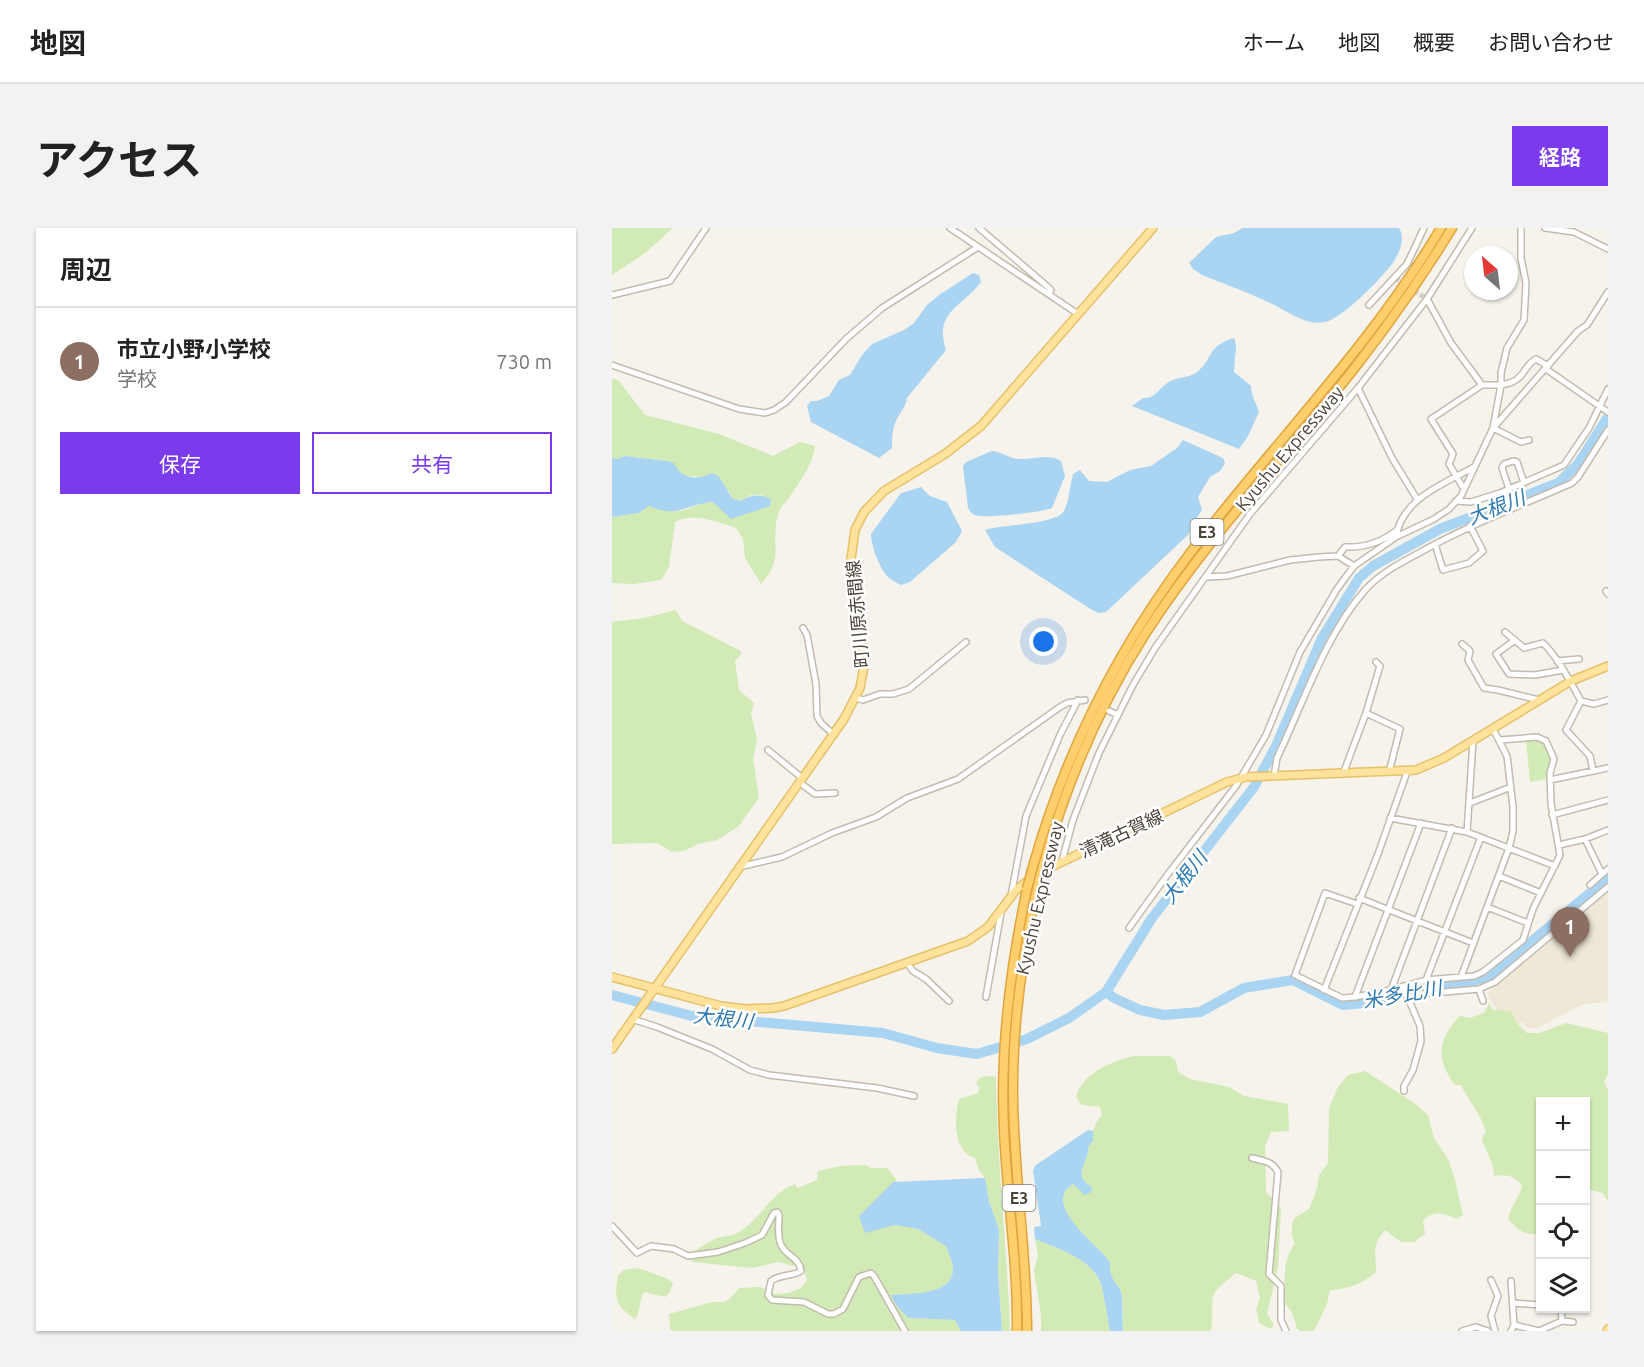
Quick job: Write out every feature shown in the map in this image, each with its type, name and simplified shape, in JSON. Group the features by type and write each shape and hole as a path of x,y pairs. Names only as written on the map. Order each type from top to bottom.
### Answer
{"highway":[{"path":"1395,299 1434,228"},
{"name":"Kyushu Expressway","path":"1017,1331 1016,1286 1006,1170 1003,1070 1005,1030 1016,940 1027,889 1053,801 1072,751 1109,676 1135,632 1191,552 1337,374 1395,299 1441,228"},
{"name":"Kyushu Expressway","path":"1027,1331 1026,1283 1014,1139 1015,1026 1025,942 1038,884 1061,807 1085,747 1119,678 1145,634 1225,525 1364,356 1426,271 1452,228"}],"main road":[{"name":"町川原赤間線","path":"613,1043 801,780 856,698 863,676 864,656 851,571 851,550 855,530 864,512 884,491 945,454 981,426 1153,228"},
{"name":"清滝古賀線","path":"612,977 652,990 733,1008 784,1006 968,941 988,927 1021,884 1035,874 1227,782 1243,777 1416,770 1444,758 1571,681 1608,666"}],"street":[{"path":"612,295 670,281 706,228"},
{"path":"950,228 1078,314"},
{"path":"979,228 1048,287 1051,290 1049,294"},
{"path":"1370,305 1407,264 1424,228"},
{"path":"1062,861 1073,820 1099,753 1155,648 1172,621 1207,577 1250,514 1358,388 1427,299 1472,228"},
{"path":"1129,928 1243,777 1266,735 1300,652 1337,588 1354,566 1396,537 1434,519 1456,501 1464,489 1493,428 1501,373 1508,348 1524,321 1527,283 1521,258 1521,228"},
{"path":"1545,228 1574,232 1608,249"},
{"path":"612,365 739,409 765,413 786,402 846,339 882,308 978,247"},
{"path":"1493,428 1578,331 1587,325 1608,292"},
{"path":"1427,299 1451,343 1482,385"},
{"path":"1464,489 1449,464 1453,454 1431,418 1482,385 1501,385 1513,382 1518,379 1531,361 1536,359 1608,412"},
{"path":"1358,388 1392,458 1417,499"},
{"path":"1456,501 1471,502 1509,489 1564,465 1589,428 1608,389"},
{"path":"1493,428 1521,442 1529,440"},
{"path":"1274,776 1277,758 1326,651 1345,616 1367,588 1387,571 1470,526 1572,483 1608,430"},
{"path":"1509,489 1502,468 1504,464 1517,462 1524,483"},
{"path":"1396,537 1397,530 1417,499 1475,467"},
{"path":"1435,544 1443,570 1469,562 1483,551 1470,526"},
{"path":"1338,556 1346,547 1374,543 1397,530"},
{"path":"1207,577 1227,576 1290,560 1338,556 1354,566"},
{"path":"803,628 807,635 816,684 818,716 821,723 833,734"},
{"path":"1505,632 1524,648 1543,643 1571,681 1581,701"},
{"path":"1515,640 1496,654 1509,674 1535,675 1563,670"},
{"path":"856,698 863,700 880,694 894,694 909,689 966,642"},
{"path":"1462,645 1470,651 1468,660 1484,688 1539,700"},
{"path":"1557,661 1579,658"},
{"path":"1343,774 1366,713 1380,666 1376,662"},
{"path":"739,867 782,857 832,833 876,817 913,796 958,779 1045,717 1067,703 1081,700 1056,745 1026,816 1011,897"},
{"path":"1581,701 1594,704 1608,700"},
{"path":"1581,701 1566,730 1590,756 1593,771"},
{"path":"1109,711 1118,715"},
{"path":"1366,713 1400,729 1389,772"},
{"path":"1461,978 1509,848 1513,831 1507,756 1493,729"},
{"path":"1473,943 1388,909 1325,893 1295,975 1342,998 1354,997 1426,980 1474,976 1483,972 1523,940 1541,893 1560,855 1552,815 1550,780 1554,759 1546,741 1537,737 1500,740"},
{"path":"1467,832 1473,741"},
{"path":"768,750 815,794 835,793"},
{"path":"1550,780 1608,768"},
{"path":"1324,990 1378,854 1407,772"},
{"path":"1470,803 1511,787"},
{"path":"1552,815 1608,800"},
{"path":"1390,818 1467,832 1555,866"},
{"path":"1354,997 1421,823"},
{"path":"1391,990 1452,828"},
{"path":"1558,844 1585,839 1608,830"},
{"path":"1426,980 1481,837"},
{"path":"1585,839 1602,874"},
{"path":"1590,885 1608,869"},
{"path":"1499,876 1541,893"},
{"path":"1407,999 1420,994 1479,989 1495,982 1608,887"},
{"path":"1487,907 1528,923"},
{"path":"986,998 1001,912"},
{"path":"907,963 913,971 926,979 949,1001"},
{"path":"1402,986 1420,1026 1421,1041 1404,1091"},
{"path":"1479,989 1483,1001"},
{"path":"632,1018 712,1049 750,1070 769,1075 877,1088 914,1096"},
{"path":"1252,1158 1269,1162 1278,1172 1269,1274 1281,1286 1281,1320 1286,1331"},
{"path":"612,1226 637,1253 654,1246 674,1249 688,1256 718,1252 746,1243 762,1235 774,1213 777,1212 779,1242 785,1252 796,1260 801,1271 792,1276 777,1276 771,1281 768,1295 772,1300 804,1302 828,1314 834,1314 843,1309 859,1277 871,1273 905,1331"},
{"path":"1491,1280 1498,1296 1491,1316 1495,1331"},
{"path":"1511,1281 1514,1325 1511,1331"},
{"path":"1513,1303 1536,1305"},
{"path":"1561,1313 1562,1321"},
{"path":"1514,1325 1539,1331 1562,1321 1574,1322"},
{"path":"1462,1331 1476,1327 1488,1331"}],"shaded area":[{"path":"1608,891 1608,1002 1583,1004 1536,1029 1526,1027 1523,1022 1509,1029 1487,995 1490,990"}],"green space":[{"path":"612,228 673,228 644,254 612,275"},
{"path":"612,378 619,381 645,415 719,434 773,456 800,442 815,446 806,472 779,511 776,525 775,558 773,566 761,584 745,558 743,539 736,528 697,518 675,522 669,567 661,580 634,584 612,583 612,517 639,513 649,506 682,511 713,502 729,512 741,514 770,506 762,495 751,495 741,501 733,499 729,491 704,477 684,476 667,461 624,456 618,459 612,458"},
{"path":"676,610 682,621 741,651 735,661 739,690 754,703 751,714 757,740 753,759 759,798 738,827 717,840 698,844 684,851 672,852 657,843 612,844 612,622 644,618"},
{"path":"1526,740 1542,742 1547,746 1551,756 1548,779 1530,782"},
{"path":"1489,1003 1493,1010 1511,1011 1516,1022 1527,1033 1540,1033 1566,1023 1608,1033 1608,1074 1604,1082 1608,1090 1608,1202 1603,1193 1590,1190 1590,1097 1536,1097 1536,1233 1522,1232 1508,1219 1522,1186 1510,1176 1494,1176 1482,1139 1486,1131 1483,1124 1461,1085 1455,1085 1449,1076 1442,1058 1443,1041 1460,1016 1470,1018 1485,1012"},
{"path":"1134,1056 1170,1056 1176,1061 1178,1072 1190,1079 1229,1087 1244,1096 1288,1104 1289,1131 1271,1132 1265,1146 1266,1192 1281,1208 1278,1267 1267,1314 1274,1325 1271,1329 1259,1323 1256,1309 1260,1298 1256,1281 1236,1273 1214,1293 1211,1331 1123,1331 1121,1292 1111,1274 1110,1262 1075,1224 1063,1203 1065,1193 1073,1184 1092,1187 1082,1178 1082,1168 1088,1147 1093,1141 1096,1123 1102,1115 1100,1107 1082,1105 1076,1097 1079,1089 1084,1081 1099,1069"},
{"path":"1365,1071 1417,1105 1428,1115 1434,1138 1448,1159 1454,1176 1463,1215 1457,1219 1443,1214 1427,1217 1423,1221 1425,1234 1414,1242 1401,1242 1385,1230 1376,1245 1376,1272 1354,1285 1330,1290 1327,1304 1314,1331 1301,1331 1297,1329 1292,1312 1284,1302 1286,1264 1295,1243 1292,1237 1292,1223 1295,1218 1309,1209 1317,1189 1319,1175 1328,1163 1329,1108 1338,1087 1348,1075"},
{"path":"981,1077 996,1077 1010,1331 1002,1331 998,1273 999,1230 989,1201 985,1178 975,1158 968,1155 962,1148 956,1127 959,1099 978,1093 979,1088 976,1082"},
{"path":"866,1165 871,1168 887,1168 897,1180 859,1216 918,1229 946,1245 952,1263 951,1278 946,1284 929,1291 892,1295 896,1305 908,1318 955,1320 961,1331 673,1331 670,1329 669,1314 712,1302 724,1302 730,1299 739,1288 760,1287 775,1294 789,1293 801,1288 807,1280 805,1273 794,1266 778,1262 752,1268 692,1262 690,1254 715,1239 735,1234 745,1228 786,1188 795,1184 798,1188 817,1180 818,1171 840,1166"},
{"path":"1035,1239 1082,1261 1097,1275 1101,1284 1110,1331 1041,1331 1041,1315 1034,1270 1038,1256"},
{"path":"638,1268 666,1278 673,1283 670,1292 665,1297 644,1292 635,1319 623,1310 616,1296 616,1290 618,1275 624,1270"}],"water":[{"path":"1243,228 1399,228 1402,238 1395,260 1368,291 1341,314 1318,323 1302,319 1193,269 1189,263 1216,237 1234,233"},
{"path":"973,273 979,275 981,282 952,310 947,318 943,337 946,350 907,398 895,425 892,448 879,458 811,422 807,406 811,401 829,396 839,380 850,375 872,344 914,323 927,305"},
{"path":"1234,338 1236,345 1234,372 1251,386 1259,412 1239,449 1132,406 1143,398 1153,396 1170,381 1197,372 1219,345"},
{"path":"1183,440 1223,458 1225,463 1220,471 1210,477 1198,497 1202,510 1191,526 1189,534 1106,612 1099,613 1092,610 995,547 985,530 1040,522 1059,516 1066,507 1073,474 1080,470 1089,481 1107,482 1130,470 1151,466 1177,448"},
{"path":"992,451 1016,459 1046,457 1061,461 1065,476 1052,508 1001,516 980,516 972,513 968,508 963,466 966,462"},
{"path":"624,456 674,463 681,473 690,477 702,477 713,473 719,477 733,499 741,501 752,496 763,496 771,499 770,506 731,519 713,502 675,511 659,510 649,506 639,513 612,517 612,458 618,459"},
{"path":"921,487 930,496 947,502 962,531 956,542 910,582 901,585 888,577 882,569 874,551 871,534 901,493"},
{"path":"1088,1130 1093,1131 1093,1141 1088,1147 1082,1168 1082,1178 1092,1187 1091,1192 1085,1195 1073,1184 1065,1192 1063,1202 1075,1224 1110,1262 1111,1274 1121,1292 1123,1331 1110,1331 1101,1284 1097,1275 1082,1261 1035,1239 1034,1227 1041,1226 1033,1170 1036,1165"},
{"path":"985,1178 989,1201 999,1230 998,1273 1002,1331 961,1331 955,1320 908,1318 896,1305 891,1295 929,1291 946,1284 951,1278 953,1269 946,1246 918,1229 895,1225 865,1233 859,1216 893,1182"}],"waterway":[{"name":"大根川","path":"612,995 692,1016 883,1033 937,1048 977,1054 1027,1039 1069,1018 1106,992 1152,918 1254,787 1276,746 1322,638 1359,578 1373,566 1440,529 1558,483 1578,464 1608,417"},
{"name":"米多比川","path":"1106,992 1140,1010 1164,1015 1200,1012 1244,988 1293,980 1343,1005 1364,1003 1417,987 1448,983 1464,984 1491,975 1608,878"}],"tunnel":[{"path":"1395,278 1427,299"}],"place":[{"name":"市立小野小学校","path":"1570,957"}]}
